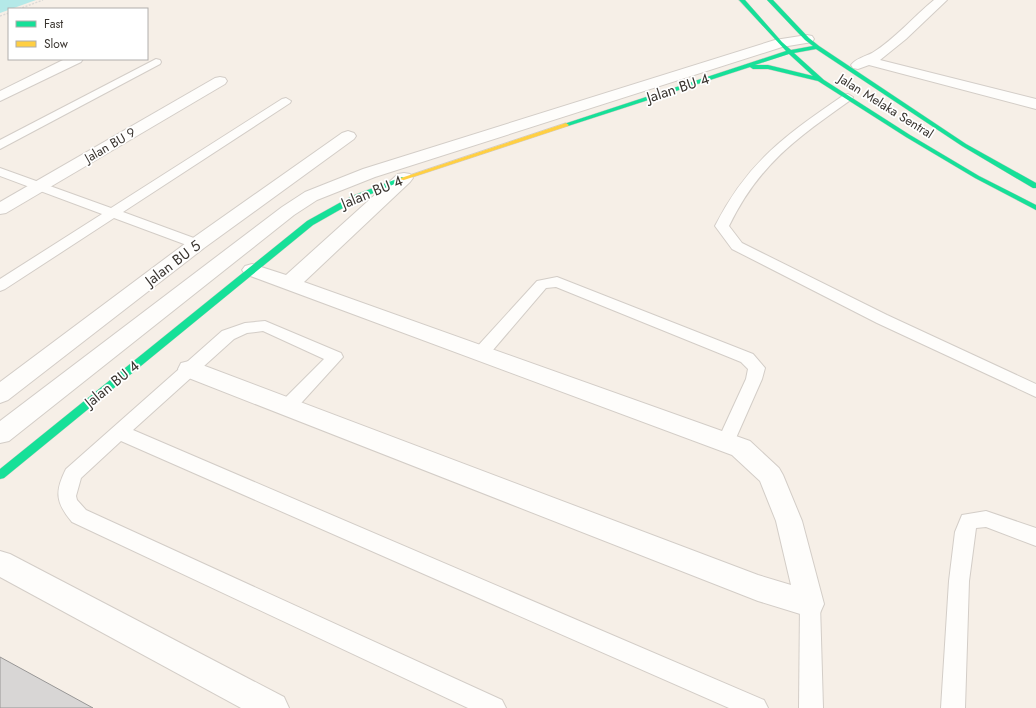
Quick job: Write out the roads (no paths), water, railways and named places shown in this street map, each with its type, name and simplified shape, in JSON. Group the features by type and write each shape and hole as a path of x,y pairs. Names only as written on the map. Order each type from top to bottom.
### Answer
{"street":[{"name":"Jalan Melaka Sentral","path":"742,0 785,47 822,81 908,136 977,177 1036,208"},
{"name":"Jalan Melaka Sentral","path":"770,0 812,43 964,145 1036,186"},
{"path":"848,68 869,61 882,52 941,0"},
{"name":"Jalan BU 4","path":"0,434 282,216 311,196 369,173 785,47 812,43"},
{"name":"Jalan BU 4","path":"0,475 310,223 335,207 363,193 404,178 742,67 785,47"},
{"path":"0,97 74,60"},
{"path":"869,61 1036,104"},
{"path":"742,67 768,67 822,81"},
{"name":"Jalan BU 9","path":"0,209 220,81"},
{"name":"Jalan BU 5","path":"0,394 197,244 348,136"},
{"path":"290,283 404,178"},
{"path":"252,270 741,448 770,474 788,522 810,604"},
{"path":"188,369 758,588 810,604"},
{"path":"0,563 272,708"}],"lane":[{"path":"0,145 156,62"},
{"path":"848,97 797,133 765,161 731,208 722,226 737,246 882,319 1036,391"},
{"path":"0,286 286,101"},
{"path":"0,172 197,244"},
{"path":"481,353 542,284 557,282 747,358 757,368 754,379 726,442"},
{"path":"287,408 335,357 265,326 246,328 228,335 188,369 73,474 67,490 68,504 79,516 494,708"},
{"path":"119,432 756,708"},
{"path":"953,708 959,581 965,532 969,521 986,519 1036,537"},
{"path":"810,604 811,708"}],"water":[{"path":"0,0 36,0 14,8 8,8 8,10 0,13"}]}
